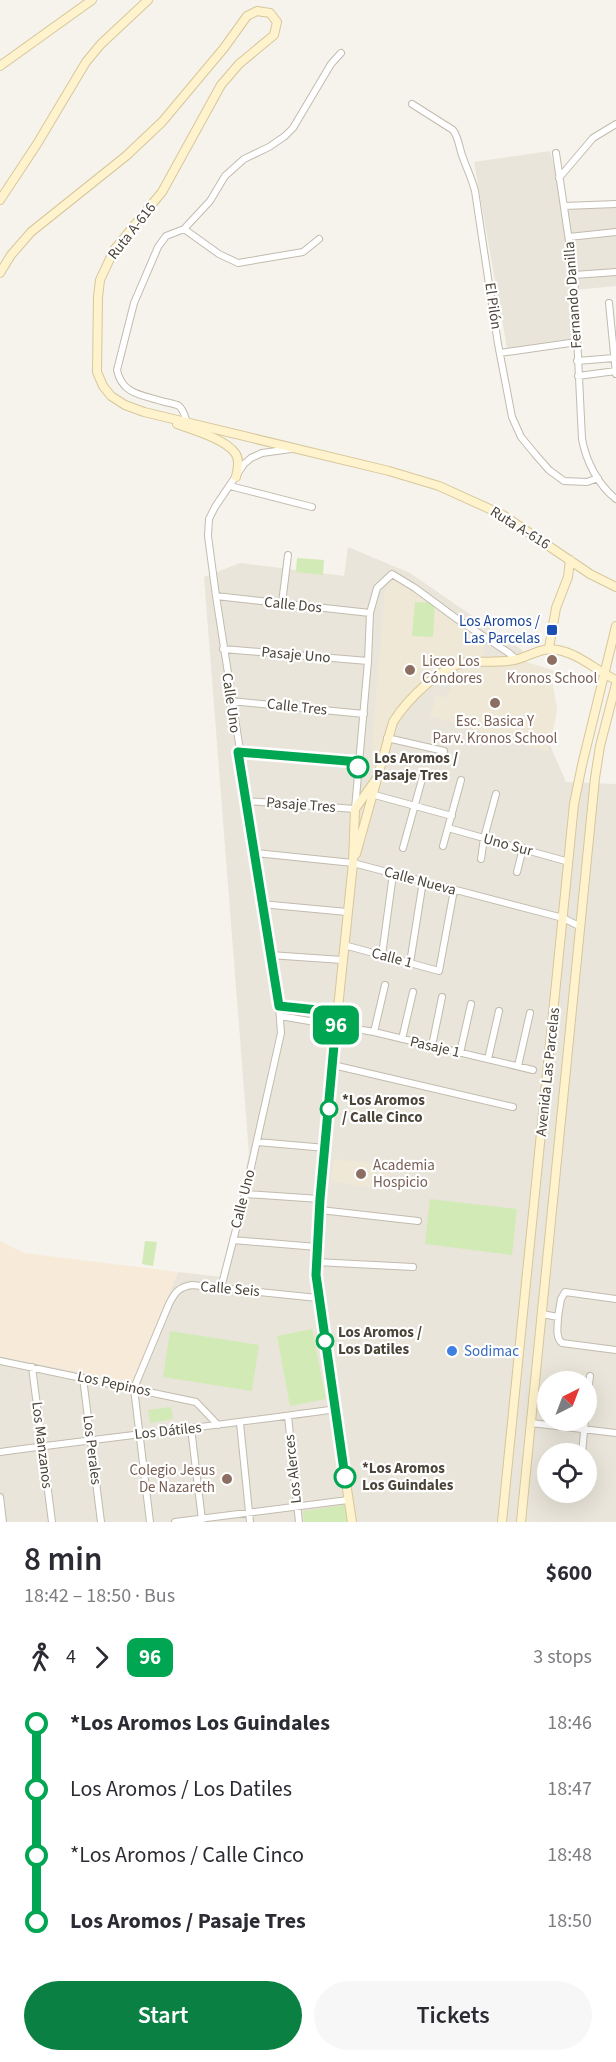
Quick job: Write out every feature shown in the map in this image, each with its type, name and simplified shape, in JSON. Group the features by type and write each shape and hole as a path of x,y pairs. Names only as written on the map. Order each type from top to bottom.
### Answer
{"main road":[{"path":"0,66 92,0"},
{"path":"0,200 86,62 101,44 148,0"},
{"name":"Ruta A-616","path":"0,273 11,255 31,232 126,156 162,122 219,55 247,16 260,11 273,15 277,22 274,35 239,64 221,85 162,192 114,250 100,280 97,372 103,386 111,396 125,405 187,425 297,448 389,471 470,498 503,515 590,574 616,587"},
{"path":"187,425 233,450 238,462 237,477"},
{"path":"549,648 556,608 568,577 570,560"},
{"name":"Avenida Las Parcelas","path":"502,1522 577,786 616,626"},
{"path":"353,863 369,793 376,778 393,722 400,711 437,676 468,662 496,663 517,660 549,648 568,653 616,682"},
{"name":"Avenida Las Parcelas","path":"521,1522 595,778 600,746 616,682"},
{"path":"352,1522 318,1298 316,1262 337,1012 353,863 355,809 369,793"}],"street":[{"path":"187,425 185,414 179,406 128,390 121,384 117,370 134,303 158,247 166,236 184,229 203,210 231,170 244,159 285,136 293,128 331,64 341,53"},
{"name":"El Pilón","path":"412,104 453,130 457,135 475,190 512,417 534,454 564,482 587,482 598,478"},
{"path":"559,178 593,138 616,124"},
{"name":"Fernando Danilla","path":"556,153 574,275 582,439 588,460 598,478 616,499"},
{"path":"564,207 616,204"},
{"path":"184,229 219,254 238,263 303,252 319,239"},
{"path":"569,237 616,232"},
{"path":"574,275 616,272"},
{"path":"578,376 616,373 609,303"},
{"path":"500,353 577,342"},
{"path":"577,361 615,357"},
{"name":"Calle Uno","path":"221,1287 280,1043 280,1017 223,649 208,536 209,519 251,458 262,453 297,448"},
{"path":"230,486 312,507"},
{"path":"282,603 288,555"},
{"path":"355,809 370,613 376,588 392,574 517,660"},
{"name":"Calle Dos","path":"216,597 370,613"},
{"name":"Pasaje Uno","path":"223,649 368,661"},
{"name":"Calle Tres","path":"231,701 364,714"},
{"path":"387,738 444,751"},
{"path":"238,752 359,762"},
{"path":"403,848 424,772"},
{"path":"443,846 461,780"},
{"path":"369,793 452,816"},
{"path":"481,859 496,794"},
{"name":"Pasaje Tres","path":"247,801 355,809"},
{"name":"Uno Sur","path":"448,828 569,862"},
{"path":"517,872 523,848"},
{"name":"Calle Nueva","path":"256,853 353,863 563,918 581,927"},
{"path":"382,955 393,874"},
{"path":"410,963 423,881"},
{"name":"Calle 1","path":"344,945 439,971 454,890"},
{"path":"261,904 347,912"},
{"path":"270,955 342,960"},
{"path":"374,1032 385,985"},
{"path":"402,1039 413,992"},
{"path":"432,1046 442,997"},
{"path":"460,1053 471,1004"},
{"path":"279,1006 337,1012"},
{"path":"488,1059 499,1011"},
{"path":"518,1066 530,1013"},
{"name":"Pasaje 1","path":"280,1017 336,1024 533,1070"},
{"path":"333,1065 513,1107"},
{"path":"257,1142 326,1148"},
{"path":"245,1194 320,1199"},
{"path":"320,1210 418,1221"},
{"path":"233,1240 317,1246"},
{"path":"316,1262 413,1267"},
{"name":"Calle Seis","path":"134,1388 169,1304 176,1291 182,1287 192,1285 221,1287 318,1298"},
{"path":"616,1299 565,1292 561,1299 557,1335 558,1340 562,1343 616,1350"},
{"path":"542,1314 558,1317"},
{"name":"Los Pepinos","path":"0,1361 196,1402 218,1425"},
{"name":"Los Manzanos","path":"32,1367 52,1522"},
{"name":"Los Perales","path":"82,1378 101,1522"},
{"path":"134,1388 150,1522"},
{"name":"Los Dátiles","path":"0,1452 336,1409"},
{"name":"Los Alerces","path":"288,1416 299,1522"},
{"path":"240,1423 250,1522"},
{"path":"531,1423 537,1424"},
{"path":"190,1428 202,1520"},
{"path":"595,1431 616,1433"},
{"path":"0,1497 3,1522"},
{"path":"175,1522 348,1500"}],"shaded area":[{"path":"550,151 565,209 616,206 616,286 574,290 578,338 507,348 474,162"},
{"path":"348,547 410,573 522,650 526,662 554,671 552,682 557,709 550,745 566,782 616,784 616,1522 0,1522 0,1356 132,1383 178,1272 223,1277 249,1154 204,577 240,563 344,576"},
{"name":"Liceo Los Cóndores","path":"394,578 485,637 483,659 469,658 402,704 394,714 385,733 378,760 371,759 385,590"},
{"name":"Esc. Basica Y Parv. Kronos School","path":"526,662 554,671 552,682 557,709 547,752 430,716 437,694 447,698 457,672 465,669 511,666"},
{"name":"Academia Hospicio","path":"334,1159 390,1166 386,1190 331,1181"},
{"path":"0,1241 24,1253 178,1272 132,1383 0,1356"}],"green space":[{"path":"297,558 324,560 323,575 296,572"},
{"path":"415,602 435,603 433,637 412,636"},
{"path":"430,1199 517,1209 512,1255 425,1244"},
{"path":"145,1241 157,1242 153,1266 142,1264"},
{"path":"312,1329 326,1399 290,1406 277,1336"},
{"path":"170,1331 259,1345 252,1391 163,1377"},
{"path":"171,1407 173,1419 150,1423 148,1410"},
{"path":"344,1505 347,1522 304,1522 303,1511"}],"bus line":[{"name":"96","path":"345,1477 316,1275 320,1199 337,1012 279,1006 238,752 359,762 358,767"}],"place":[{"name":"Los Aromos / Las Parcelas","path":"552,630"},
{"name":"Kronos School","path":"552,660"},
{"name":"Liceo Los Cóndores","path":"410,670"},
{"name":"Esc. Basica Y Parv. Kronos School","path":"495,703"},
{"name":"Los Aromos / Pasaje Tres","path":"358,767"},
{"name":"*Los Aromos / Calle Cinco","path":"329,1109"},
{"name":"Academia Hospicio","path":"361,1174"},
{"name":"Los Aromos / Los Datiles","path":"325,1341"},
{"name":"Sodimac","path":"452,1351"},
{"name":"*Los Aromos Los Guindales","path":"345,1477"},
{"name":"Colegio Jesus De Nazareth","path":"227,1479"}]}
